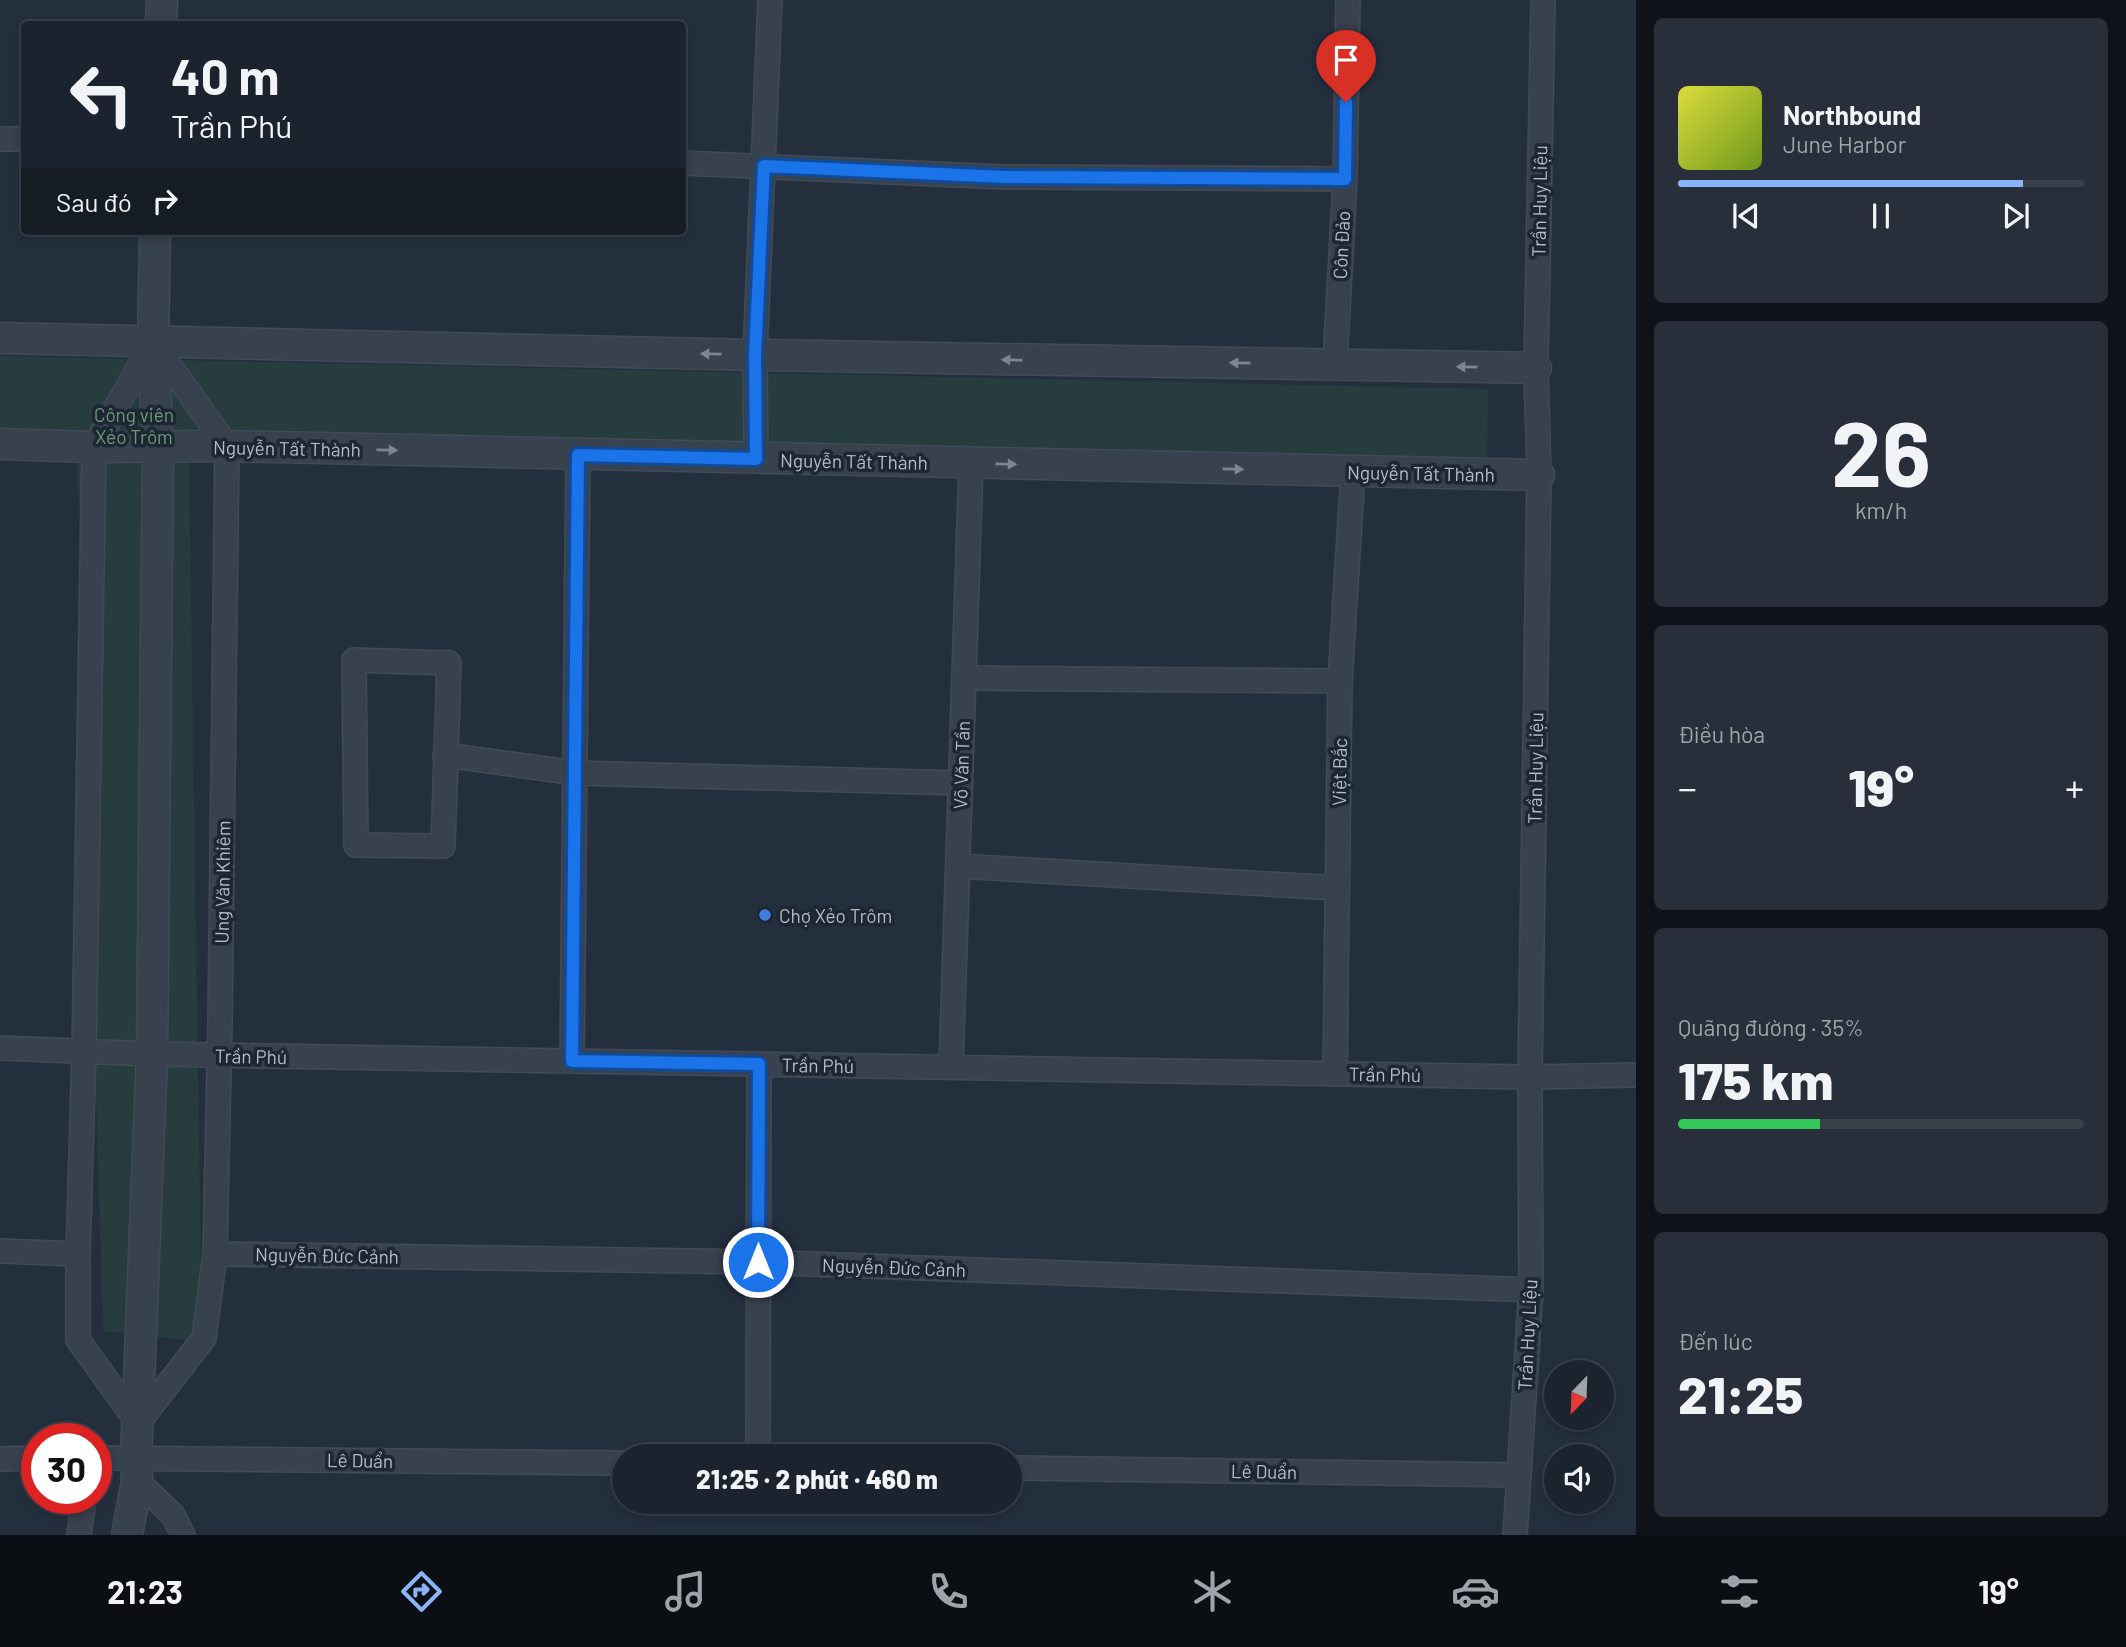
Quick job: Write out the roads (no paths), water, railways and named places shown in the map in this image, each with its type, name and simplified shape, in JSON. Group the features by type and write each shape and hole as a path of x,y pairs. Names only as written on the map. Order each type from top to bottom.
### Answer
{"street":[{"path":"161,21 162,0"},
{"path":"756,459 755,355 770,0"},
{"name":"Côn Đảo","path":"1335,365 1345,179 1348,0"},
{"name":"Trần Huy Liệu","path":"1515,1535 1531,1290 1530,1077 1539,475 1536,368 1543,0"},
{"path":"0,139 21,139"},
{"path":"686,163 1005,177 1345,179"},
{"path":"127,1535 136,1477 152,1054 158,447 153,342 155,235"},
{"path":"0,338 755,355 1536,368"},
{"path":"153,342 228,446"},
{"path":"138,1423 78,1340 78,1254 94,447 153,342"},
{"name":"Nguyễn Tất Thành","path":"0,444 94,447 228,446 1539,475"},
{"name":"Ung Văn Khiêm","path":"138,1423 204,1338 215,1254 228,446"},
{"path":"572,1061 578,455"},
{"name":"Võ Văn Tần","path":"951,1067 971,464"},
{"name":"Việt Bắc","path":"1335,1073 1339,681 1353,471"},
{"path":"354,660 449,663 445,755 443,846 356,845 354,660"},
{"path":"964,678 1339,681"},
{"path":"445,755 575,773 961,783"},
{"path":"958,866 1337,888"},
{"name":"Trần Phú","path":"0,1048 152,1054 1530,1077 1636,1075"},
{"path":"758,1444 759,1064"},
{"path":"0,1251 78,1254"},
{"name":"Nguyễn Đức Cảnh","path":"215,1254 758,1262 1531,1290"},
{"path":"0,1459 21,1458"},
{"name":"Lê Duẩn","path":"112,1466 136,1477 612,1463"},
{"name":"Lê Duẩn","path":"1022,1468 1517,1475"},
{"path":"136,1477 143,1535"},
{"path":"136,1477 173,1515 183,1535"},
{"path":"79,1535 82,1514"}],"place":[{"name":"Chợ Xẻo Trôm","path":"765,915"}],"park label":[{"name":"Công viên Xẻo Trôm","path":"134,425"}]}
